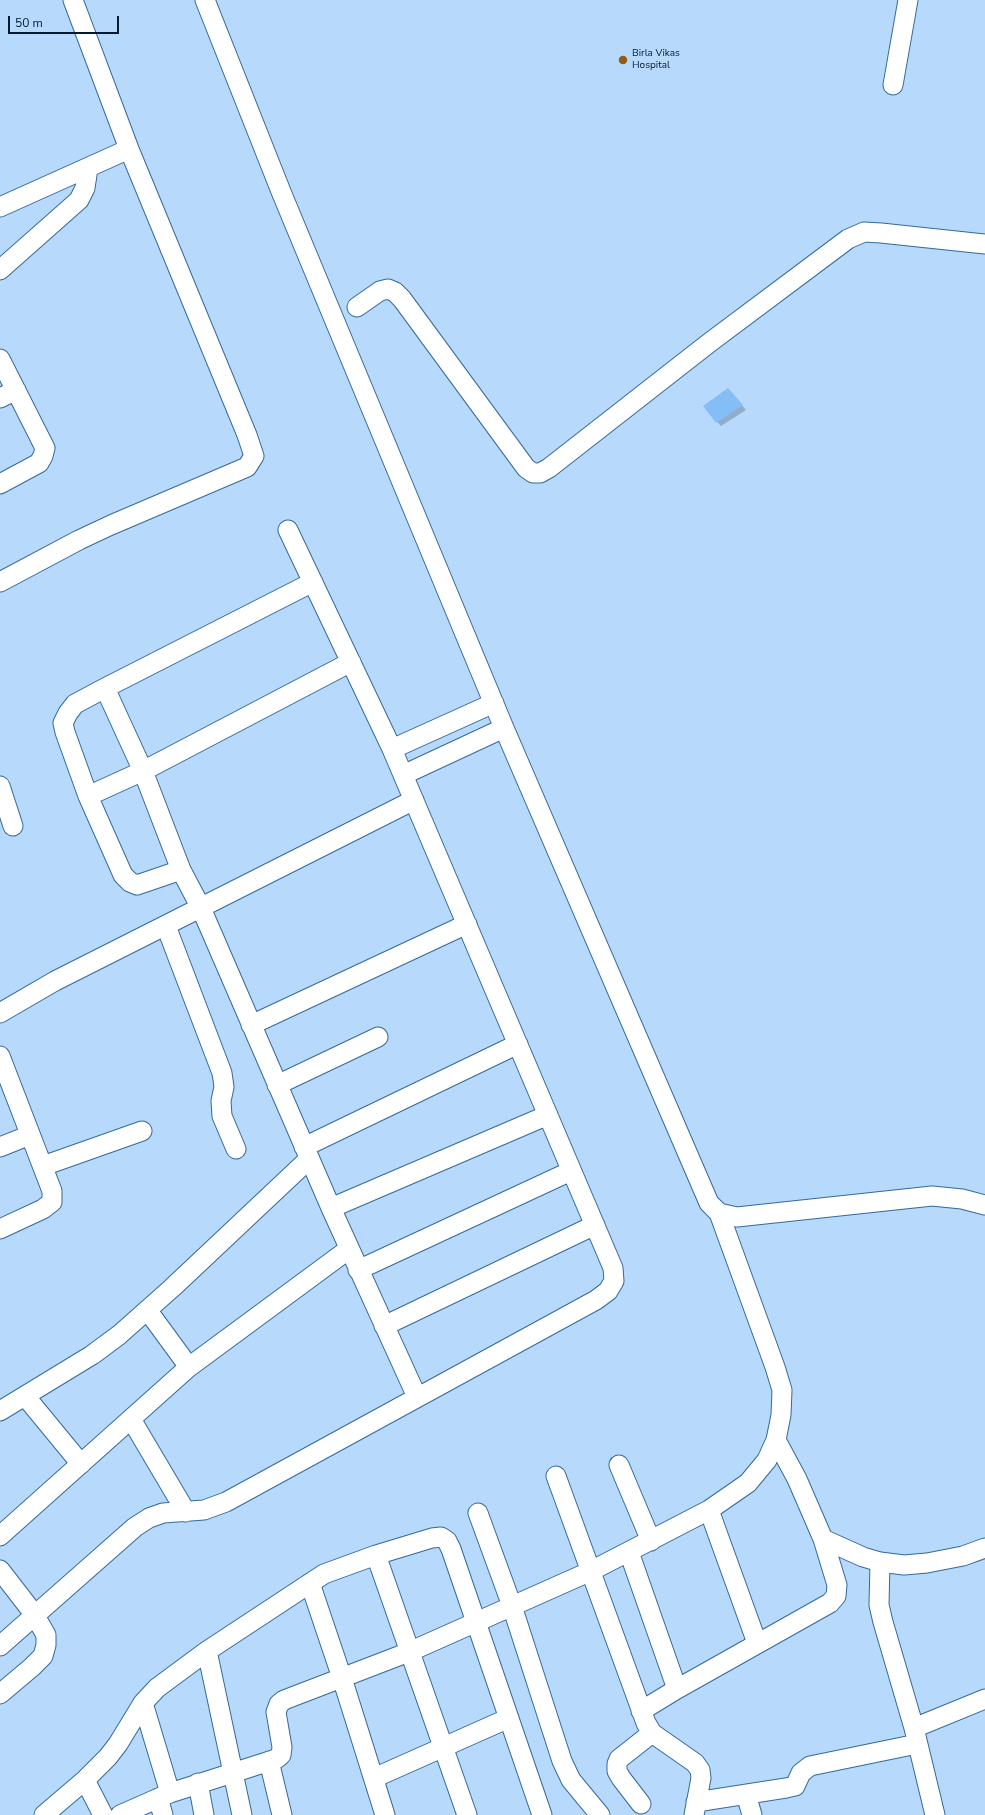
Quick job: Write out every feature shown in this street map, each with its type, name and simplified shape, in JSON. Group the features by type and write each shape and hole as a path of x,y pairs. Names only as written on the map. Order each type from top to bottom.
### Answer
{"street":[{"path":"0,582 104,528 247,467 254,456 248,435 129,149 73,0"},
{"path":"120,1815 164,1802 198,1783 269,1761 281,1755 282,1747 276,1712 279,1704 294,1695 409,1652 477,1622 591,1571 709,1510 748,1482 767,1460 776,1440 781,1415 782,1390 775,1367 719,1213 709,1203 504,728 282,194 205,0"},
{"path":"893,85 908,0"},
{"path":"0,207 129,149"},
{"path":"0,270 79,200 85,188 88,168"},
{"path":"357,307 380,291 388,289 395,292 402,299 526,468 533,473 540,473 549,468 710,343 848,239 864,232 985,244"},
{"path":"0,359 8,394 44,448 44,456 39,463 0,484"},
{"path":"0,1646 34,1614 134,1527 149,1518 163,1513 204,1510 226,1502 596,1300 608,1291 614,1281 613,1268 392,749 288,530"},
{"path":"181,870 137,885 130,882 123,875 88,796 63,723 75,704 313,582"},
{"path":"88,796 143,771 351,662"},
{"path":"105,688 143,771 181,870 201,908 358,1270 417,1397"},
{"path":"392,749 494,703"},
{"path":"403,775 504,728"},
{"path":"0,786 13,826"},
{"path":"0,1014 55,981 414,800"},
{"path":"251,1025 467,924"},
{"path":"166,926 222,1073 224,1087 221,1101 222,1116 236,1149"},
{"path":"277,1085 378,1037"},
{"path":"0,1412 92,1355 148,1311 307,1153 518,1044"},
{"path":"0,1056 52,1191 52,1202 43,1210 0,1229"},
{"path":"331,1208 548,1115"},
{"path":"43,1166 142,1131"},
{"path":"0,1147 30,1135"},
{"path":"358,1270 571,1171"},
{"path":"719,1213 737,1217 932,1196 962,1198 985,1205"},
{"path":"384,1326 595,1225"},
{"path":"0,1536 189,1367 349,1249"},
{"path":"148,1311 189,1367"},
{"path":"25,1396 81,1464"},
{"path":"131,1419 186,1512"},
{"path":"641,1711 757,1643 830,1603 836,1596 837,1585 823,1539 797,1479 776,1440"},
{"path":"620,1465 651,1541"},
{"path":"556,1476 646,1723 652,1733 695,1763 700,1770 701,1778 695,1808 746,1794 795,1786 801,1773 810,1766 916,1736 985,1699"},
{"path":"709,1510 757,1643"},
{"path":"478,1513 512,1606 562,1761 571,1780 600,1815"},
{"path":"44,1815 85,1780 108,1757 118,1744 143,1703 156,1688 207,1651 310,1583 335,1570 376,1555 432,1538 441,1537 447,1541 452,1549 542,1815"},
{"path":"823,1539 863,1557 880,1562 904,1564 927,1563 963,1556 985,1548"},
{"path":"629,1552 677,1689"},
{"path":"376,1555 467,1815"},
{"path":"880,1562 879,1599 882,1616 916,1736 935,1815"},
{"path":"0,1570 34,1614 46,1635 46,1644 43,1656 0,1694"},
{"path":"310,1583 342,1678 385,1815"},
{"path":"207,1651 242,1815"},
{"path":"143,1703 164,1802"},
{"path":"374,1778 509,1718"},
{"path":"641,1804 621,1778 617,1771 617,1764 619,1759 652,1733"},
{"path":"269,1761 282,1815"},
{"path":"85,1780 103,1815"},
{"path":"198,1783 204,1815"},
{"path":"746,1794 752,1815"}],"building":[{"path":"728,388 743,405 716,423 703,406"}],"place":[{"name":"Birla Vikas Hospital","path":"623,60"}]}
